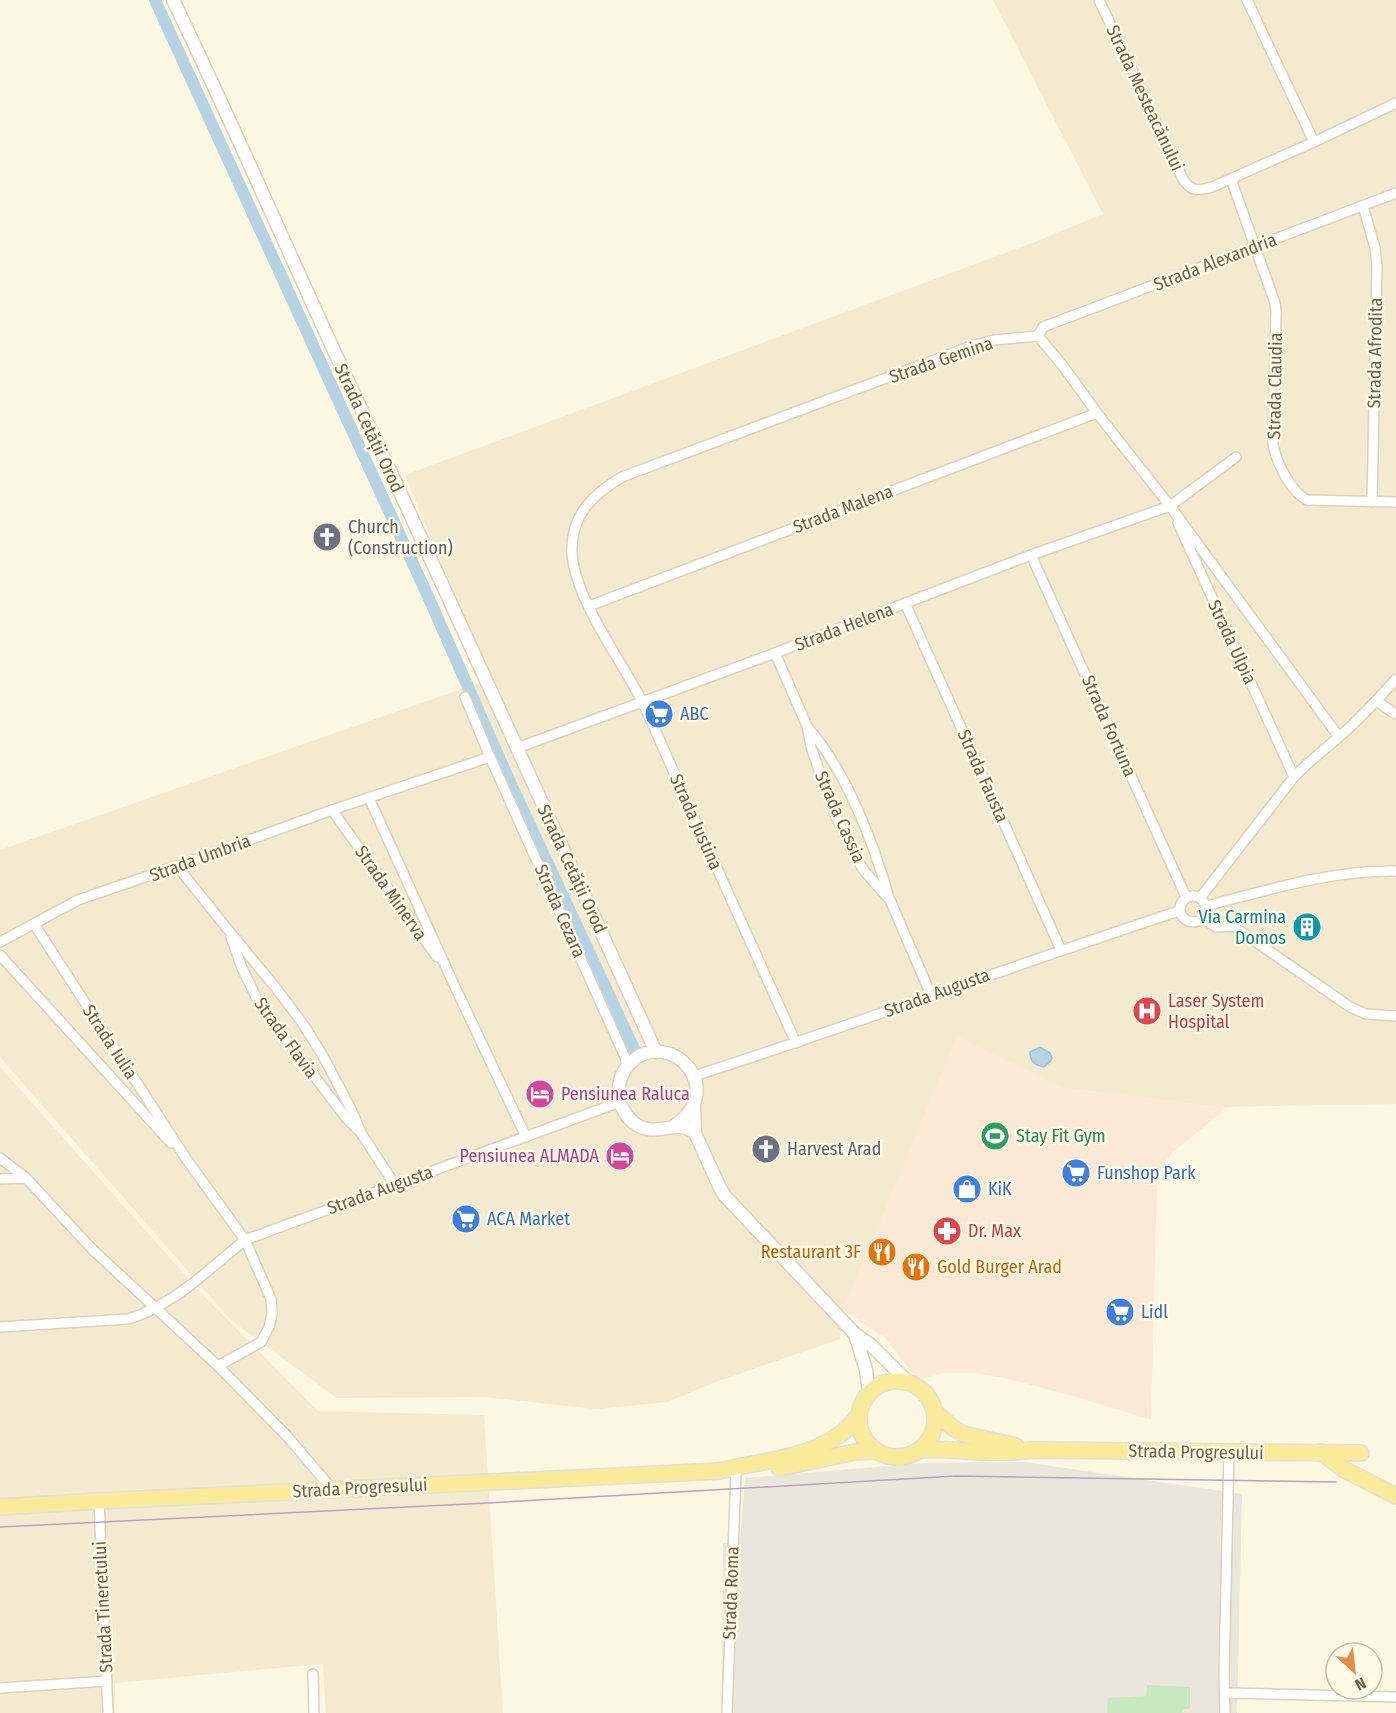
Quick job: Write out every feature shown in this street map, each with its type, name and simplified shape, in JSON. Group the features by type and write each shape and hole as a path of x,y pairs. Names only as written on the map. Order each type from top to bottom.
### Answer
{"main road":[{"path":"888,1382 909,1383 925,1394 934,1411 932,1433 919,1450 909,1455 886,1456 869,1446 861,1432 859,1415 861,1406 868,1394 888,1382"},
{"name":"Strada Progresului","path":"934,1411 963,1434 1031,1450"},
{"name":"Strada Progresului","path":"719,1471 788,1456 829,1442 848,1428 859,1415"},
{"name":"Strada Progresului","path":"919,1450 949,1449 993,1453 1031,1450 1361,1453"},
{"name":"Strada Progresului","path":"0,1507 719,1471 736,1473 783,1467 855,1452 876,1451"},
{"path":"1321,1452 1343,1469 1396,1496"}],"street":[{"name":"Strada Cetății Orod","path":"173,0 656,1052"},
{"name":"Strada Mesteacănului","path":"1099,0 1187,185 1191,189 1212,187 1396,103"},
{"path":"1247,0 1314,142"},
{"path":"1231,178 1256,247"},
{"name":"Strada Alexandria","path":"1038,336 1042,327 1396,193"},
{"name":"Strada Afrodita","path":"1363,206 1375,248 1377,266 1372,502"},
{"name":"Strada Claudia","path":"1256,247 1274,296 1276,311 1273,444 1278,460 1295,491 1307,500 1396,502"},
{"path":"1038,336 1170,506 1339,737"},
{"name":"Strada Gemina","path":"589,606 575,569 572,538 577,518 608,485 633,472 974,345 994,340 1038,336"},
{"name":"Strada Malena","path":"589,606 1097,413"},
{"name":"Strada Helena","path":"517,748 1031,555 1170,506 1236,457"},
{"name":"Strada Ulpia","path":"1170,506 1294,777"},
{"name":"Strada Fortuna","path":"1031,555 1186,897"},
{"name":"Strada Fausta","path":"905,603 1060,950"},
{"name":"Strada Justina","path":"589,606 642,702 796,1043"},
{"name":"Strada Cassia","path":"775,653 807,726 811,747 838,821 855,856 890,900"},
{"path":"1203,902 1294,777 1377,701 1396,679"},
{"name":"Strada Cezara","path":"465,698 627,1066"},
{"path":"1377,701 1396,714"},
{"name":"Strada Cassia","path":"807,726 821,742 840,774 860,816 880,863 890,900 931,995"},
{"path":"369,798 490,757"},
{"name":"Strada Umbria","path":"0,942 78,900 369,798"},
{"name":"Strada Minerva","path":"369,798 526,1137"},
{"name":"Strada Minerva","path":"332,810 450,976"},
{"name":"Strada Flavia","path":"177,866 303,1024 323,1056 361,1133 395,1185"},
{"path":"1203,902 1342,873 1396,871"},
{"path":"1193,895 1203,902 1205,912 1202,918 1189,921 1182,917 1179,911 1180,903 1186,897 1193,895"},
{"name":"Strada Augusta","path":"694,1076 1179,911"},
{"path":"1202,918 1216,927 1233,926 1350,1007 1366,1014 1396,1016"},
{"name":"Strada Iulia","path":"34,924 187,1160 245,1240 271,1299 272,1314 269,1327 261,1342 218,1366"},
{"name":"Strada Flavia","path":"229,932 242,968 260,1005 347,1119 361,1133"},
{"name":"Strada Iulia","path":"0,955 187,1160"},
{"path":"694,1106 686,1119 674,1126 661,1130 648,1129 636,1124 626,1114 620,1102 619,1084 627,1066 645,1054 668,1053 679,1058 688,1066 694,1076 697,1091 694,1106 695,1133 720,1188 855,1334 872,1346 909,1383"},
{"name":"Strada Augusta","path":"0,1327 128,1319 157,1309 197,1280 245,1240 620,1102"},
{"path":"674,1126 686,1127 695,1133"},
{"path":"0,1158 26,1178 93,1250 218,1366 286,1435 332,1489"},
{"path":"0,1179 26,1178"},
{"path":"855,1334 867,1370 868,1394"},
{"path":"1225,1713 1229,1452"},
{"name":"Strada Roma","path":"728,1713 736,1473"},
{"name":"Strada Tineretului","path":"99,1501 108,1713"},
{"path":"313,1674 314,1713"},
{"path":"0,1688 107,1682"},
{"path":"1225,1693 1396,1697"}],"shaded area":[{"path":"993,0 1396,0 1396,1104 1216,1107 1063,1088 998,1059 843,1310 840,1339 713,1383 668,1402 597,1409 484,1397 337,1398 232,1321 0,1057 0,850 490,679 405,475 1032,243 1103,214"},
{"path":"957,1036 1063,1088 1228,1107 1173,1152 1162,1166 1157,1179 1151,1420 1004,1378 974,1373 944,1373 918,1380 884,1337 843,1310"},
{"path":"0,1067 200,1292 318,1411 484,1415 503,1713 326,1713 323,1664 115,1683 115,1713 0,1713"},
{"path":"1024,1462 1242,1494 1237,1713 722,1713 723,1543 740,1543 745,1478 924,1463"}],"green space":[{"path":"1147,1685 1190,1687 1190,1709 1183,1709 1182,1713 1107,1713 1108,1698 1146,1696"}],"water":[{"path":"1040,1047 1050,1053 1052,1058 1044,1067 1034,1062 1030,1055 1030,1052"}],"waterway":[{"path":"155,0 431,603 509,780 635,1051"}],"tram line":[{"path":"0,1527 488,1503 956,1476 1336,1482"}],"place":[{"name":"Church (Construction)","path":"327,537"},
{"name":"ABC","path":"659,714"},
{"name":"Via Carmina Domos","path":"1307,927"},
{"name":"Laser System Hospital","path":"1147,1011"},
{"name":"Pensiunea Raluca","path":"540,1094"},
{"name":"Stay Fit Gym","path":"995,1136"},
{"name":"Harvest Arad","path":"766,1149"},
{"name":"Pensiunea ALMADA","path":"620,1156"},
{"name":"Funshop Park","path":"1076,1173"},
{"name":"KiK","path":"967,1189"},
{"name":"ACA Market","path":"466,1219"},
{"name":"Dr. Max","path":"947,1231"},
{"name":"Restaurant 3F","path":"882,1252"},
{"name":"Gold Burger Arad","path":"916,1267"},
{"name":"Lidl","path":"1120,1312"}]}
